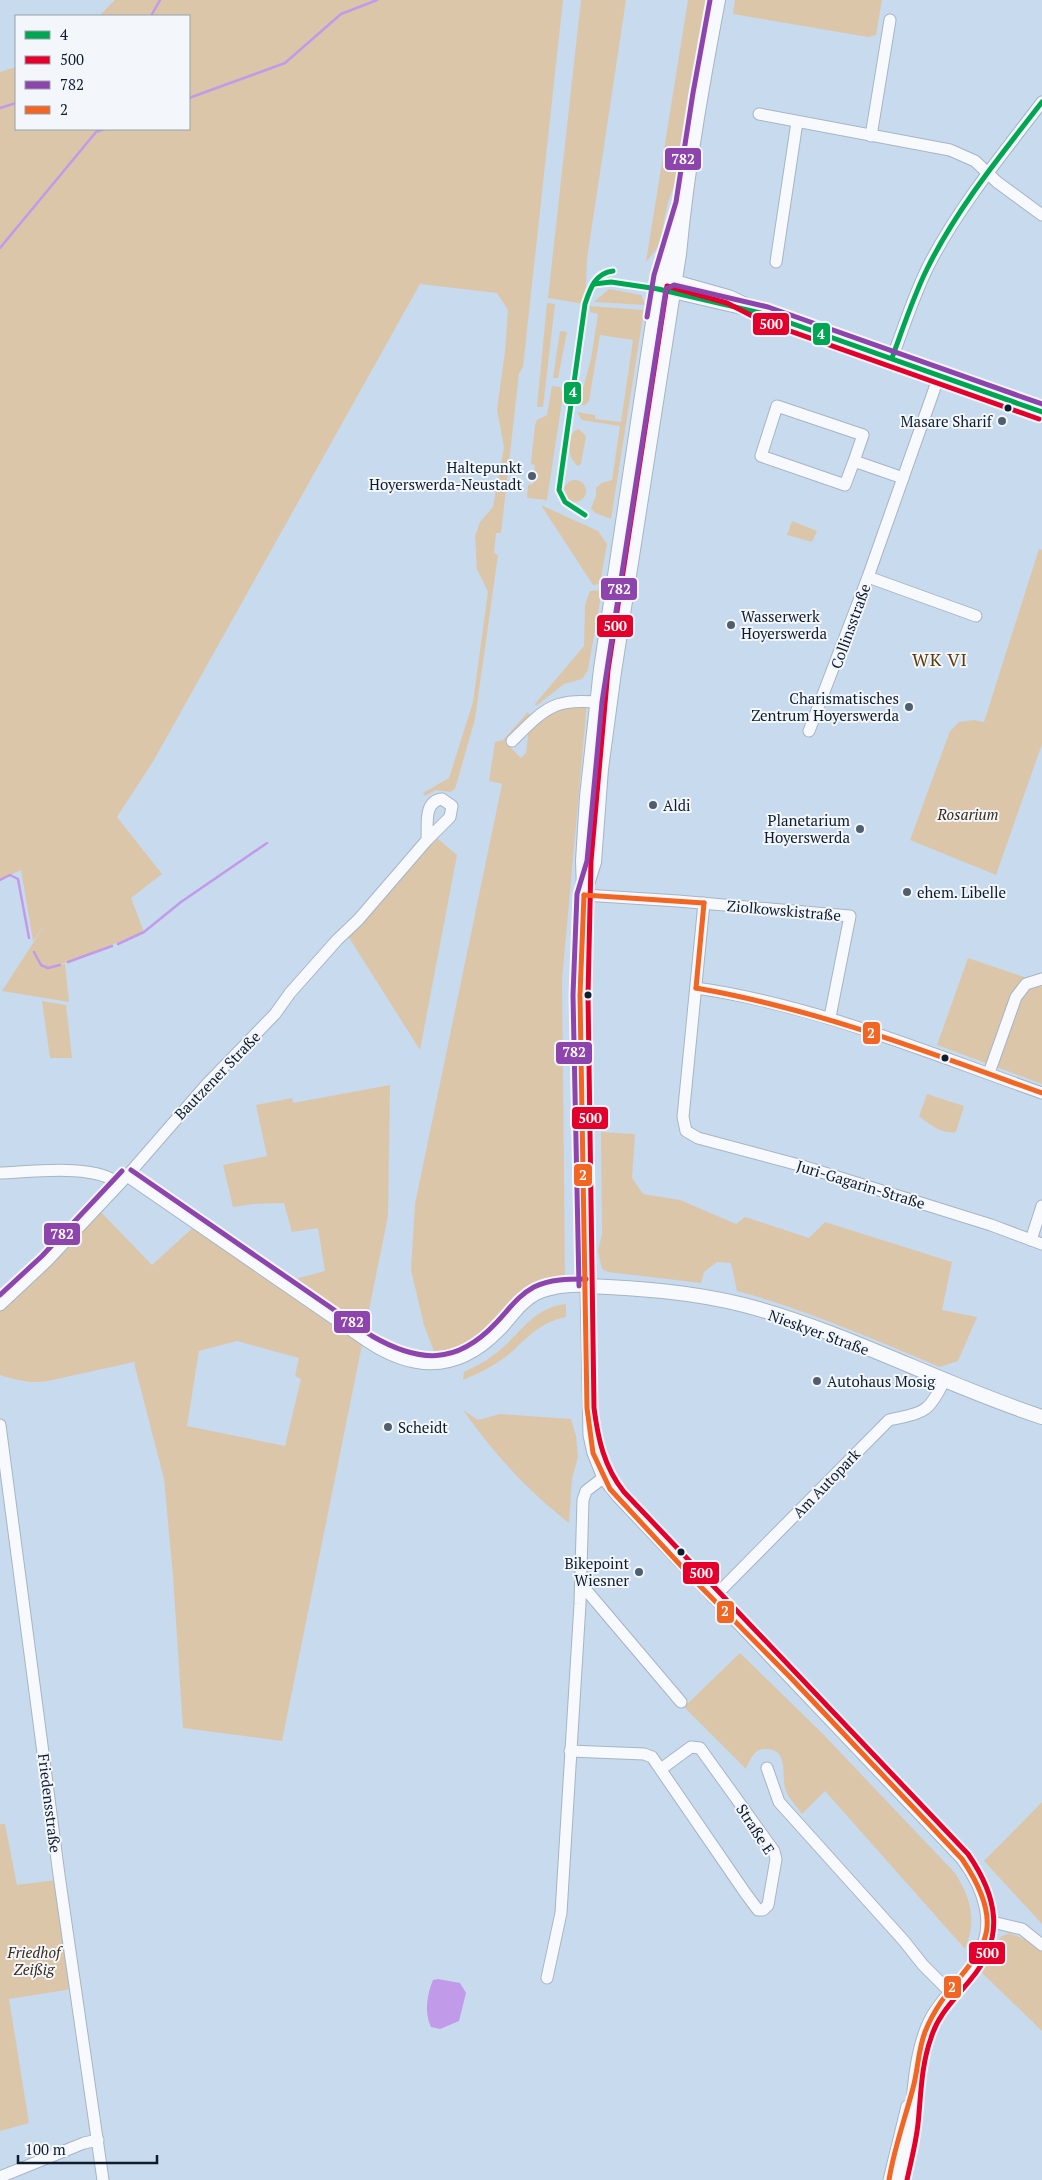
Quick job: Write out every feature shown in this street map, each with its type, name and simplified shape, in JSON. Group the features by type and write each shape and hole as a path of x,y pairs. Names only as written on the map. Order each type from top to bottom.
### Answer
{"main road":[{"path":"603,702 674,286 683,204 700,94 718,0"},
{"path":"586,1286 580,995 584,892 594,862 603,702 659,283 683,204"},
{"name":"Nieskyer Straße","path":"586,1286 668,1291 743,1305 819,1330 944,1381 1042,1417"}],"street":[{"path":"871,136 890,20"},
{"path":"892,358 928,266 988,173 1042,102"},
{"path":"760,114 950,150 975,160 988,173 1042,215"},
{"path":"776,262 797,122"},
{"path":"659,283 765,314 1042,412"},
{"name":"Collinsstraße","path":"809,731 868,577 939,376"},
{"path":"777,406 863,436 854,461 844,485 760,456 777,406"},
{"path":"854,461 903,478"},
{"name":"Collinsstraße","path":"868,577 976,616"},
{"path":"512,741 540,713 550,707 563,702 603,702"},
{"name":"Bautzener Straße","path":"0,1305 47,1261 123,1180 168,1127 275,1014 290,992 337,940 358,920 427,840"},
{"name":"Ziolkowskistraße","path":"584,892 850,916 830,1018"},
{"path":"704,903 696,988 764,1000 830,1018 1042,1093"},
{"path":"989,1073 1016,997 1026,984 1042,979"},
{"name":"Juri-Gagarin-Straße","path":"696,988 683,1117 684,1126 690,1134 819,1171 991,1224 1036,1242"},
{"path":"0,1173 88,1173 123,1180 378,1349 395,1358 413,1364 437,1364 452,1361 490,1340 518,1308 537,1294 551,1289 586,1286 589,1435 603,1478 618,1498 790,1676 962,1859 976,1878 984,1898 988,1921 984,1942 974,1963 949,1991 933,2014 924,2035 913,2088 909,2127 899,2180"},
{"path":"1036,1242 1042,1206"},
{"name":"Am Autopark","path":"713,1598 889,1420 911,1415 928,1407 936,1398 944,1381"},
{"name":"Friedensstraße","path":"0,1425 2,1454 59,1876 103,2180"},
{"path":"547,1978 561,1913 581,1584 583,1500 586,1491 603,1478"},
{"path":"581,1584 681,1702"},
{"name":"Straße E","path":"570,1750 644,1754 652,1757 660,1769 746,1894 758,1910 763,1910 768,1905 776,1859 774,1851 706,1756 700,1748 691,1747 660,1769"},
{"path":"767,1768 779,1802 904,1941 923,1965 949,1991"},
{"path":"988,1921 1022,1929 1042,1945"},
{"path":"889,2180 900,2125 913,2088"},
{"path":"0,2177 84,2143 98,2140"}],"green space":[{"path":"115,0 563,0 523,367 519,374 501,533 496,533 494,553 498,555 475,719 455,789 450,792 436,790 425,796 423,793 449,778 473,702 488,592 477,569 475,536 480,522 493,507 504,447 497,410 505,351 508,310 497,293 420,284 154,760 117,817 162,874 131,898 144,932 66,963 65,959 65,963 49,967 65,964 69,1002 2,991 44,926 33,941 21,870 0,880 0,72 15,67 15,130 190,130 190,15 100,15"},
{"path":"581,0 626,0 587,259 585,304 548,298"},
{"path":"688,0 708,0 689,94 677,179 668,202 659,246 646,262"},
{"path":"735,0 882,0 876,35 868,37 733,14"},
{"path":"609,289 641,295 645,305 594,302"},
{"path":"547,303 555,304 543,407 537,407"},
{"path":"590,306 644,310 611,519 595,513 591,508 596,496 596,488 602,483 612,480 620,426 582,420 577,412 595,415 595,419 621,422 633,340 600,335 589,401 585,405 580,405 576,399 580,399 591,359 598,314 590,312"},
{"path":"560,331 567,332 558,378 553,378"},
{"path":"552,386 560,387 563,395 547,500 527,498 528,485 533,484 535,465 531,464 535,425 537,420 547,415"},
{"path":"579,429 586,436 581,464 578,466 570,454 569,445 574,431"},
{"path":"575,480 583,483 586,491 583,499 575,502 567,499 564,491 567,483"},
{"path":"541,505 598,531 607,544 600,584 593,585"},
{"path":"792,521 817,531 812,542 787,535"},
{"name":"Rosarium","path":"1039,549 1042,550 1042,744 996,875 910,840 950,731 959,722 974,720 984,722"},
{"path":"602,590 588,670 582,679 564,684 536,706 535,704 584,646 585,605 590,591"},
{"path":"587,703 562,981 565,1278 542,1282 530,1288 514,1302 495,1327 479,1341 464,1349 436,1357 424,1325 411,1270 415,1204 502,784 489,781 495,742 503,740 528,712 530,715 505,742 521,758 526,753 529,727 553,709"},
{"path":"437,838 457,855 420,1050 348,936"},
{"path":"968,958 1042,983 1042,1084 937,1045"},
{"path":"42,1001 66,1005 72,1058 50,1058"},
{"path":"390,1085 388,1216 282,1741 183,1728 173,1576 164,1479 134,1363 137,1362 41,1382 24,1381 0,1375 0,1306 97,1208 152,1265 197,1224 280,1283 325,1271 318,1228 292,1232 284,1203 233,1207 223,1165 267,1156 256,1105 292,1098 293,1103","holes":["237,1341 299,1358 295,1376 301,1379 285,1446 187,1426 199,1351"]},
{"path":"927,1094 964,1106 956,1132 951,1133 941,1130 919,1116"},
{"path":"601,1132 635,1134 632,1178 643,1194 680,1200 736,1224 745,1217 809,1238 825,1222 952,1262 942,1310 977,1317 958,1361 940,1367 814,1316 737,1291 731,1263 717,1262 704,1272 701,1283 608,1272 602,1269 598,1251 602,1234"},
{"path":"566,1304 566,1317 541,1327 503,1359 463,1380 464,1372 501,1350 534,1317 554,1306"},
{"path":"463,1410 478,1420 500,1414 571,1419 576,1436 578,1457 572,1479 569,1523 512,1471"},
{"path":"740,1653 822,1733 955,1873 965,1891 970,1910 971,1929 965,1949 825,1791 802,1814 786,1791 783,1764 778,1753 772,1750 760,1750 752,1757 746,1769 684,1707"},
{"path":"1042,1802 1042,1924 984,1861"},
{"name":"Friedhof Zeißig","path":"0,1824 5,1824 17,1885 56,1880 72,1989 9,1999 29,2123 0,2131"},
{"path":"1009,1933 1027,1940 1042,1952 1042,2031 982,1973 997,1949 1000,1937"}],"shaded area":[{"path":"438,1979 460,1983 466,1993 459,2021 440,2029 431,2027 427,2010 431,1985 433,1980"}],"waterway":[{"path":"152,15 160,0"},
{"path":"190,98 285,63 341,14 377,0"},
{"path":"0,108 15,103"},
{"path":"0,248 96,132 101,130"},
{"path":"118,944 144,932 181,902 267,843"},
{"path":"0,880 10,875 18,879 29,938"},
{"path":"68,962 112,946"},
{"path":"34,952 41,965 48,968 60,965"}],"transit line":[{"name":"782","path":"647,317 654,275 676,202 710,0"},
{"name":"4","path":"892,358 917,290 939,246 980,182 1042,102"},
{"name":"4","path":"585,515 565,502 559,490 585,304 591,287 598,278 607,272 613,271"},
{"name":"4","path":"594,284 611,282 658,289 765,314 1042,412"},
{"name":"782","path":"579,1286 573,995 577,894 587,861 602,702 666,289 674,285 768,307 1042,404"},
{"name":"500","path":"907,2180 915,2145 925,2059 934,2029 948,2007 982,1963 989,1948 994,1916 991,1901 986,1885 968,1854 624,1492 611,1473 607,1463 600,1442 594,1408 588,995 591,861 608,670 667,286 727,303 762,321 1039,419"},
{"name":"2","path":"584,895 580,995 587,1408 593,1453 610,1489 697,1583 790,1677 962,1859 980,1890 987,1915 986,1935 978,1953 938,2007 925,2032 915,2081 889,2180"},
{"name":"2","path":"584,895 704,903"},
{"name":"2","path":"696,988 704,903"},
{"name":"2","path":"696,988 785,1008 871,1033 1042,1093"},
{"name":"782","path":"131,1170 372,1336 389,1345 421,1355 436,1356 466,1347 495,1324 518,1299 540,1284 566,1279 586,1279"},
{"name":"782","path":"0,1295 42,1256 122,1171"}],"place":[{"name":"Masare Sharif","path":"1002,421"},
{"name":"Haltepunkt Hoyerswerda-Neustadt","path":"532,476"},
{"name":"Wasserwerk Hoyerswerda","path":"731,625"},
{"name":"Charismatisches Zentrum Hoyerswerda","path":"909,707"},
{"name":"Aldi","path":"653,805"},
{"name":"Planetarium Hoyerswerda","path":"860,829"},
{"name":"ehem. Libelle","path":"907,892"},
{"name":"Autohaus Mosig","path":"817,1381"},
{"name":"Scheidt","path":"388,1427"},
{"name":"Bikepoint Wiesner","path":"639,1572"}],"district":[{"name":"WK VI","path":"940,659"}]}
